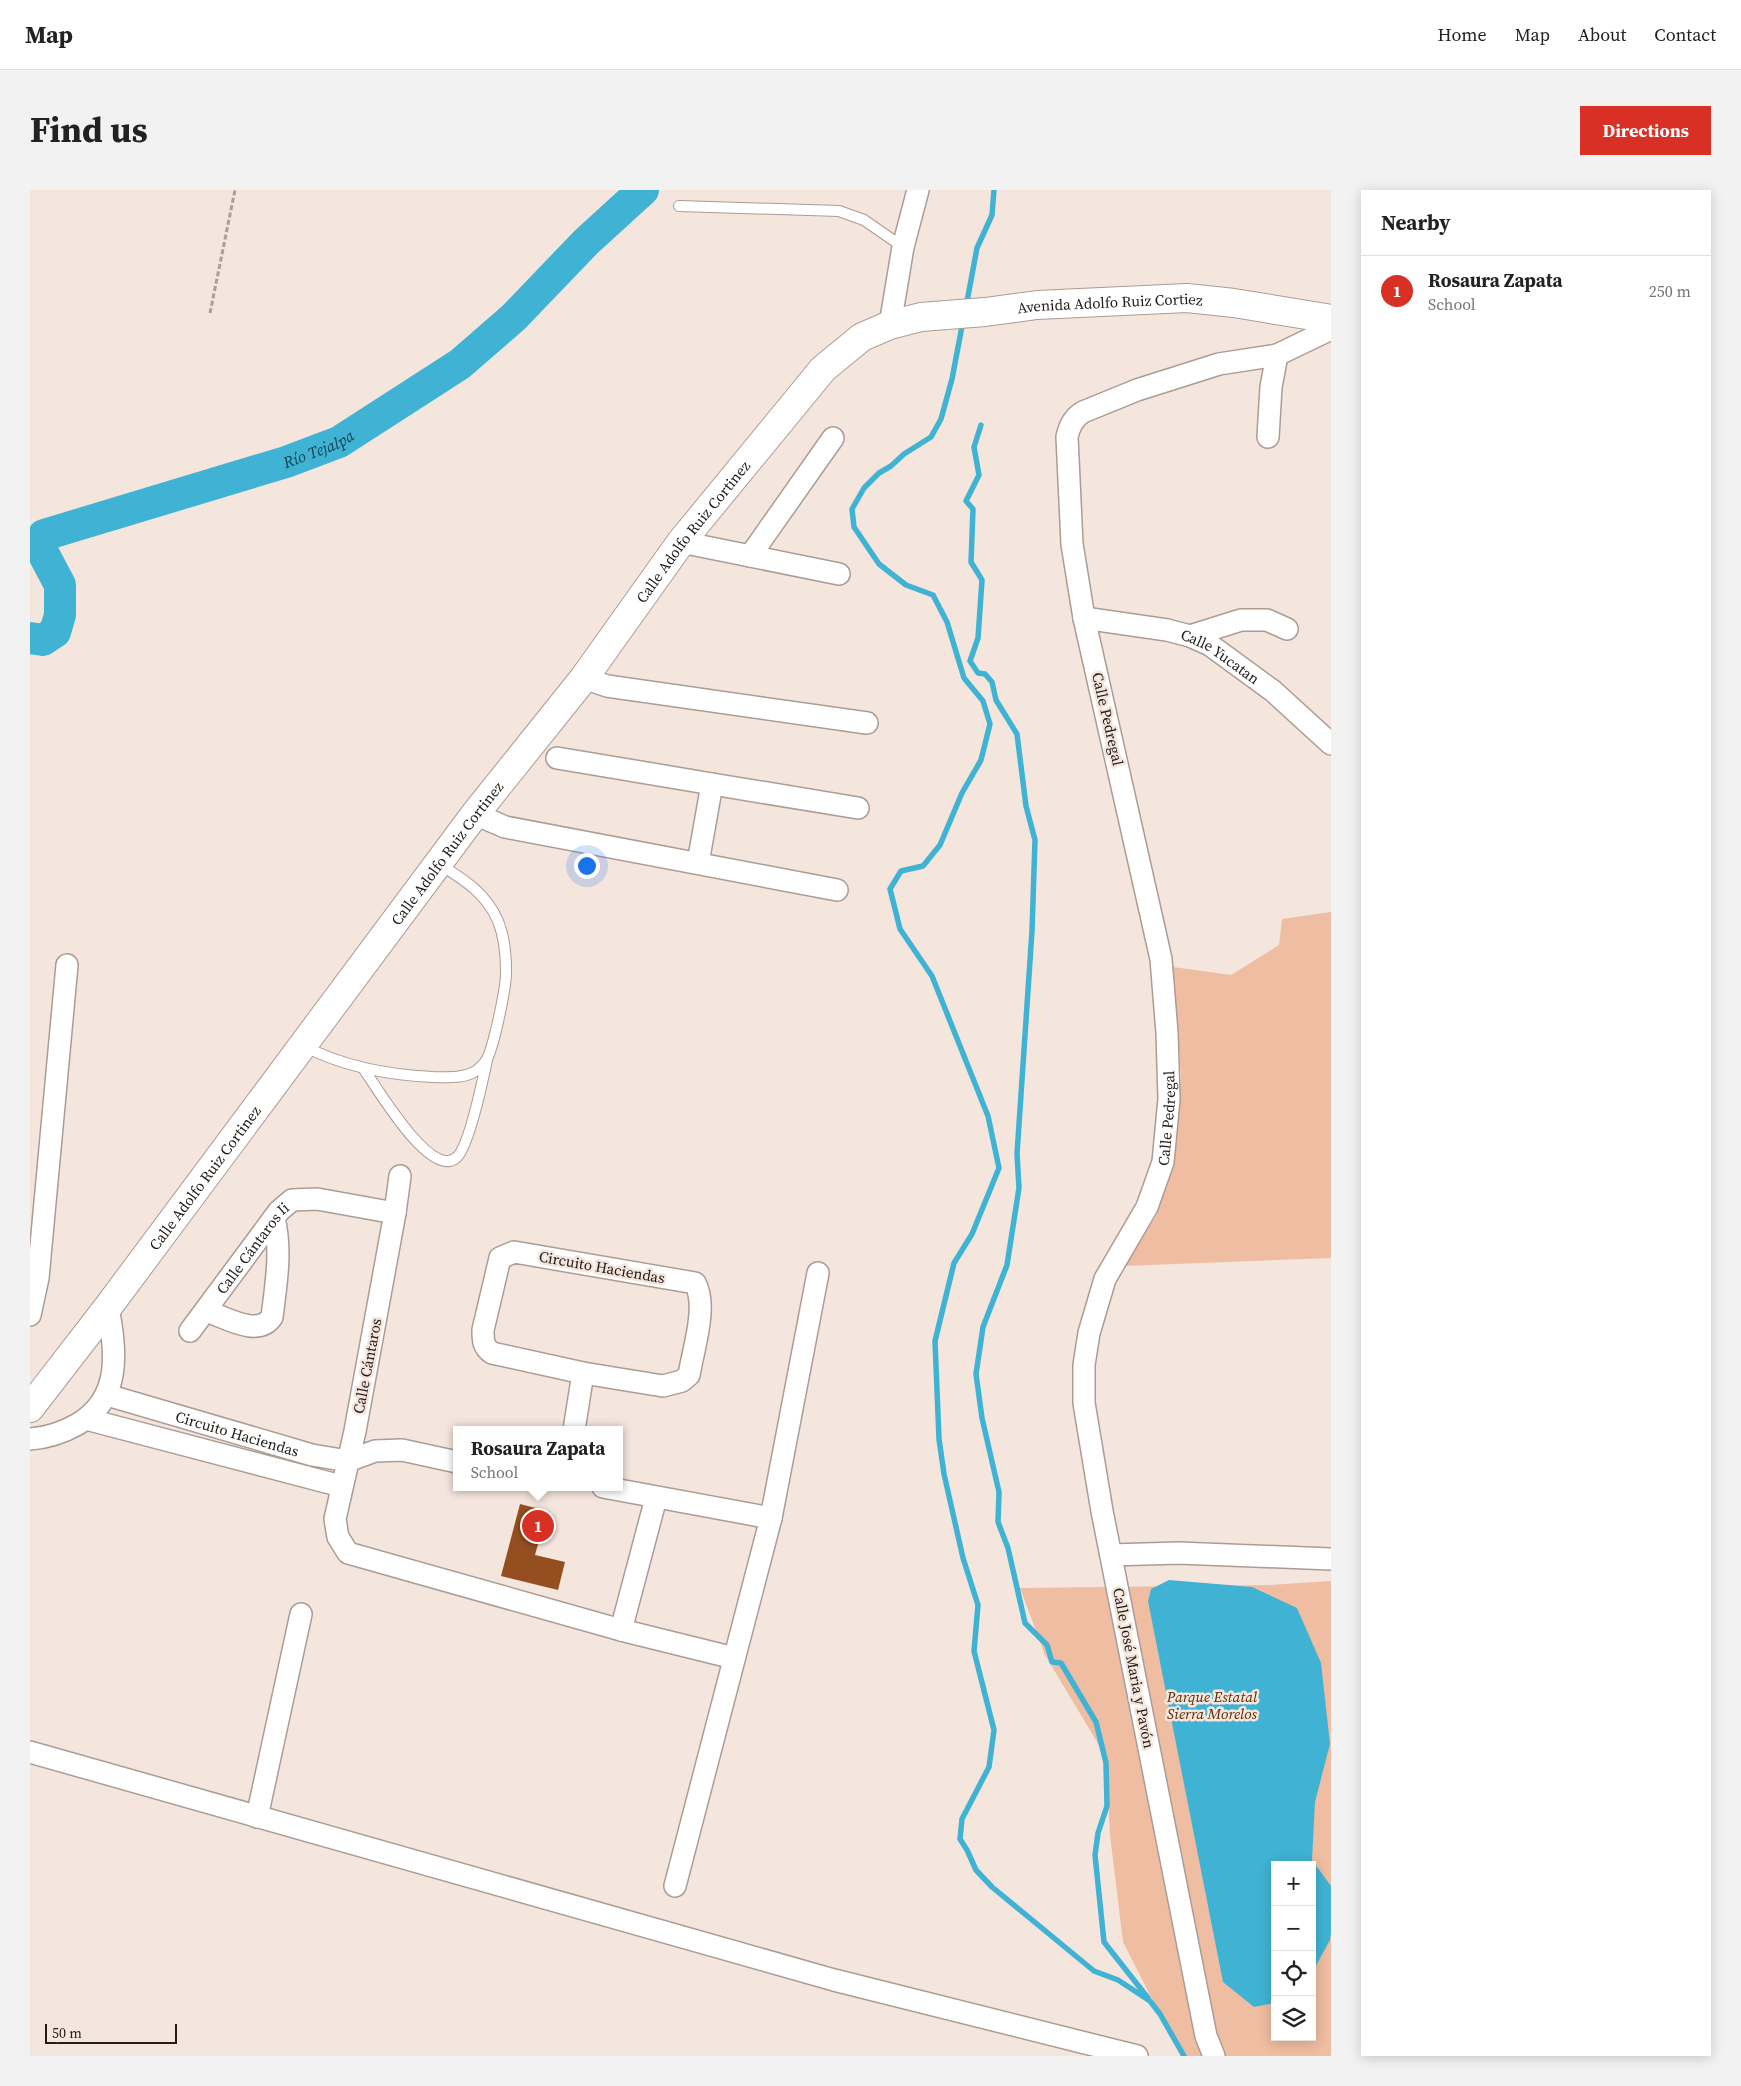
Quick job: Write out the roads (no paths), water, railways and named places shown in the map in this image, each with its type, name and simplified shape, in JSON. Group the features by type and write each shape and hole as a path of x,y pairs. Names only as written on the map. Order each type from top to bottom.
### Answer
{"main road":[{"name":"Avenida Adolfo Ruiz Cortiez","path":"890,325 921,317 1037,306 1187,298 1234,303 1331,319"},
{"name":"Calle Adolfo Ruiz Cortinez","path":"34,1398 108,1307 438,864 584,678 681,542 824,368 862,337 890,325"}],"street":[{"path":"890,325 904,247 918,190"},
{"name":"Calle Pedregal","path":"1105,1279 1147,1207 1163,1162 1169,1099 1168,1033 1161,959 1084,618 1072,544 1068,494 1067,438 1069,428 1077,416 1137,390 1219,364 1277,355 1331,329"},
{"path":"1268,438 1271,387 1277,355"},
{"path":"750,556 833,438"},
{"path":"681,542 838,574"},
{"name":"Calle Yucatan","path":"1084,618 1167,630 1190,636 1210,645 1273,691 1331,744"},
{"path":"1190,636 1241,620 1267,620 1288,629"},
{"path":"584,678 607,686 867,723"},
{"path":"557,758 858,808"},
{"path":"698,863 712,784"},
{"path":"476,814 505,827 837,890"},
{"path":"30,1315 38,1278 67,965"},
{"name":"Calle Cántaros","path":"400,1176 395,1213 348,1461 335,1518 338,1537 348,1553 621,1630"},
{"name":"Calle Cántaros Ii","path":"190,1331 284,1205 292,1200 317,1199 395,1213"},
{"path":"206,1311 252,1327 268,1323 272,1317 278,1269 278,1236 274,1218"},
{"name":"Circuito Haciendas","path":"514,1252 522,1252 695,1283 700,1292 701,1311 689,1375 682,1382 664,1386 583,1373 492,1353 486,1348 483,1340 483,1330 500,1258 514,1252"},
{"path":"676,1886 771,1518 818,1273"},
{"name":"Calle José Maria y Pavón","path":"1105,1279 1090,1334 1084,1365 1084,1403 1111,1555 1206,2036 1214,2056"},
{"path":"30,1439 58,1433 86,1419 107,1395 114,1369 114,1337 108,1307"},
{"path":"575,1426 583,1373"},
{"name":"Circuito Haciendas","path":"107,1395 284,1449 348,1461"},
{"name":"Circuito Haciendas","path":"86,1419 342,1486"},
{"path":"348,1461 375,1451 402,1450 453,1461"},
{"path":"622,1491 771,1518"},
{"path":"656,1498 621,1630 734,1658"},
{"path":"1111,1555 1179,1553 1331,1560"},
{"path":"257,1817 302,1614"},
{"path":"30,1752 834,1980 1136,2056"}],"lane":[{"path":"679,206 838,211 864,220 904,247"},
{"path":"363,1068 418,1144 436,1159 450,1161 457,1158 479,1100 487,1060 496,1030 506,971 504,941 498,920 486,902 470,884 438,864"},
{"path":"303,1045 325,1057 363,1068 404,1076 453,1078 474,1072 487,1060"}],"water":[{"path":"1169,1580 1252,1587 1297,1608 1321,1663 1330,1744 1315,1802 1313,1861 1271,1861 1271,2004 1254,2007 1223,1982 1148,1601 1151,1589"},
{"path":"1316,1865 1331,1886 1330,1940 1316,1966"}],"waterway":[{"name":"Río Tejalpa","path":"30,638 43,640 55,632 60,615 60,585 41,549 44,535 286,462 339,442 460,364 514,317 586,242 643,190"},
{"path":"966,307 977,248 992,215 994,190"},
{"path":"963,321 952,379 941,419 931,437 879,473 864,488 852,509 854,527 879,564 906,585 933,595 947,622 964,678 983,701 990,724 981,760 962,793 940,845 923,866 901,871 890,889 900,929 932,976 988,1116 999,1168 972,1234 954,1263 935,1341 939,1439 944,1474 963,1558 978,1605 974,1651 994,1730 989,1767 962,1819 960,1839 976,1870 992,1887 1094,1971 1118,1980 1150,2001 1160,2014 1184,2056"},
{"path":"981,425 974,447 979,475 966,501 973,509 971,562 982,580 978,638 970,661 978,673 985,674 992,682 996,700 1017,734 1026,806 1035,840 1032,931 1017,1154 1019,1188 1007,1265 983,1327 976,1374 982,1418 999,1492 998,1522 1008,1548 1025,1623 1047,1645 1052,1662 1061,1663 1096,1722 1106,1763 1107,1806 1098,1833 1095,1855 1104,1942 1148,1998"}],"place":[{"name":"Rosaura Zapata","path":"538,1526"}],"park label":[{"name":"Parque Estatal Sierra Morelos","path":"1212,1704"}]}
